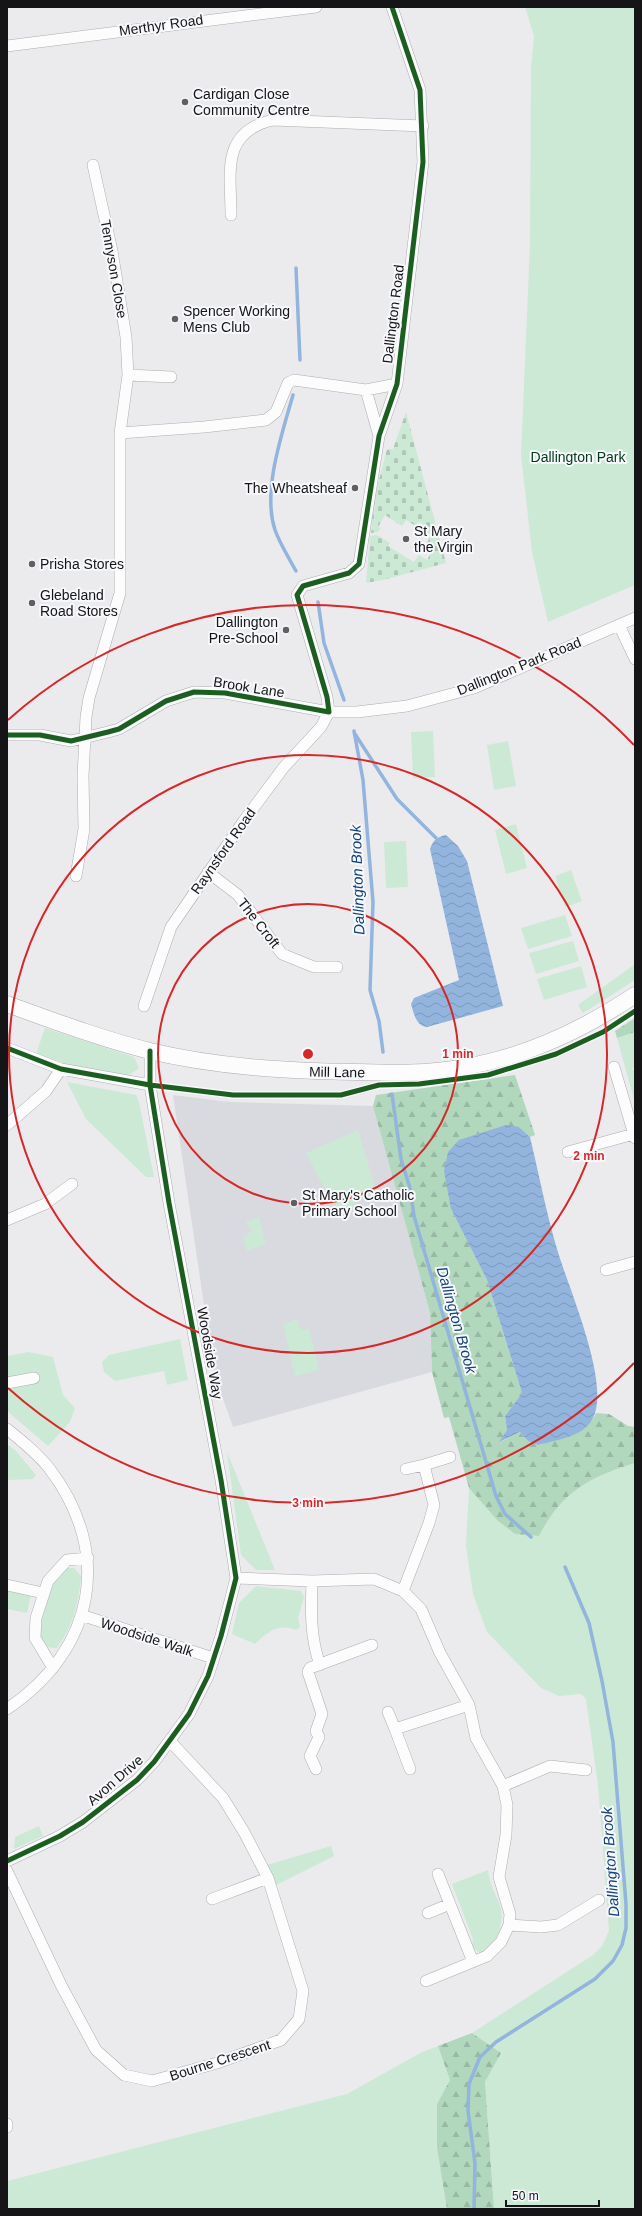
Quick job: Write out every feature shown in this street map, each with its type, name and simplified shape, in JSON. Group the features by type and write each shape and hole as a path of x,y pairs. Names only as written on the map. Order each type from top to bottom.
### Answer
{"street":[{"name":"Merthyr Road","path":"7,46 228,12 316,7"},
{"name":"Dallington Road","path":"329,712 327,698 297,595 304,586 349,572 358,564 379,436 397,384 423,162 423,126 420,90 392,7"},
{"path":"231,215 231,158 235,143 258,124 273,120 423,126"},
{"name":"Tennyson Close","path":"93,165 112,251 126,337 128,375 120,433"},
{"path":"128,375 171,377"},
{"path":"76,876 84,829 83,776 89,698 120,593 120,433 204,427 266,420 276,412 288,383 294,380 366,390 397,384"},
{"path":"366,390 379,436"},
{"name":"Dallington Park Road","path":"329,712 357,712 407,706 474,688 635,618"},
{"path":"619,625 635,659"},
{"name":"Brook Lane","path":"7,735 40,735 71,741 85,736 119,729 153,707 194,692 225,693 329,712"},
{"name":"Raynsford Road","path":"144,1006 171,927 208,872 284,767 321,727 329,712"},
{"name":"The Croft","path":"208,872 238,895 282,954 314,967 337,967"},
{"name":"Mill Lane","path":"7,1004 73,1027 150,1051 222,1064 299,1072 436,1071 464,1067 534,1047 597,1019 635,994"},
{"path":"7,1048 61,1069 150,1085"},
{"name":"Woodside Way","path":"150,1051 150,1085 170,1209 221,1480 236,1578 221,1636 213,1658"},
{"path":"568,1152 634,1136 614,1067"},
{"path":"7,1125 46,1091 61,1069"},
{"path":"7,1220 45,1204 72,1184"},
{"path":"606,1270 635,1262"},
{"path":"7,1383 34,1378"},
{"path":"7,1429 31,1449 49,1468 68,1497 81,1526 88,1558 88,1582 81,1615 68,1647 53,1668 23,1698 7,1709"},
{"path":"406,1469 424,1465 450,1456"},
{"path":"403,1591 434,1505 424,1465"},
{"path":"53,1668 35,1638 36,1618 43,1593 48,1581 67,1560 88,1558"},
{"path":"236,1578 312,1580 374,1579 403,1591 421,1610 440,1653 469,1705 476,1738 503,1786 507,1805 506,1835 499,1877 510,1914 509,1925 502,1942 486,1956 426,1980"},
{"path":"312,1580 311,1624 315,1650 315,1666"},
{"path":"7,1585 43,1593"},
{"name":"Woodside Walk","path":"81,1615 213,1658"},
{"path":"316,1769 310,1756 319,1737 316,1731 322,1714 308,1672 315,1666 372,1645"},
{"name":"Avon Drive","path":"7,1861 60,1836 104,1807 137,1780 170,1741 189,1714 208,1676 213,1658"},
{"path":"395,1729 469,1705"},
{"path":"388,1712 410,1769"},
{"name":"Bourne Crescent","path":"7,1871 61,1985 96,2050 124,2075 152,2080 217,2063 281,2040 299,2019 303,1991 268,1878 244,1832 222,1798 170,1741"},
{"path":"503,1786 550,1766 586,1770"},
{"path":"438,1874 473,1962"},
{"path":"212,1899 268,1878"},
{"path":"509,1925 541,1927 558,1925 599,1900"},
{"path":"428,1913 450,1904"}],"shaded area":[{"name":"St Mary's Catholic Primary School","path":"173,1095 230,1102 373,1106 430,1313 432,1372 233,1427 214,1373"}],"green space":[{"name":"Dallington Park","path":"525,7 635,7 635,585 548,622 532,552 521,455 530,243 531,68 534,36"},
{"path":"406,412 446,563 383,580 366,583 370,536 377,535 390,543 388,546 414,562 419,555 427,560 434,548 427,543 431,535 423,529 425,526 419,522 416,526 406,520 402,526 385,515 378,527 381,528 378,532 371,533 374,499 387,449 393,449"},
{"path":"433,731 435,777 413,778 411,732"},
{"path":"508,741 516,786 494,790 487,745"},
{"path":"516,824 527,868 506,874 495,830"},
{"path":"406,841 408,887 386,888 384,842"},
{"path":"571,870 582,901 565,907 555,876"},
{"path":"565,915 572,936 528,949 521,928"},
{"path":"573,941 579,961 536,974 529,953"},
{"path":"635,964 635,980 583,1013 578,1005"},
{"path":"581,966 587,987 544,1000 537,979"},
{"path":"635,1018 635,1032 617,1038 615,1031"},
{"path":"45,1028 134,1057 139,1068 129,1075 79,1068 36,1054"},
{"path":"635,1032 635,1067 632,1068 635,1072 635,1103 617,1038"},
{"path":"515,1075 535,1135 530,1137 519,1127 451,1209 487,1280 522,1393 505,1416 507,1430 500,1442 520,1432 528,1441 538,1445 563,1438 586,1427 592,1421 596,1413 609,1414 628,1426 635,1427 635,1463 604,1474 578,1488 557,1508 539,1536 515,1534 498,1521 469,1488 449,1417 444,1418 432,1372 430,1313 373,1106 376,1095"},
{"path":"67,1082 136,1095 139,1102 154,1177 146,1177 86,1119"},
{"path":"358,1130 376,1190 338,1214 306,1153"},
{"path":"259,1217 266,1244 247,1251 243,1238 251,1231 246,1222"},
{"path":"298,1319 301,1330 309,1329 319,1370 295,1376 283,1324"},
{"path":"180,1339 188,1380 167,1385 164,1371 115,1381 104,1372 102,1362 109,1355"},
{"path":"29,1352 53,1357 63,1395 75,1408 70,1422 48,1446 7,1411 7,1356"},
{"path":"7,1444 16,1451 36,1475 33,1479 7,1480"},
{"path":"227,1452 275,1570 256,1570 241,1555"},
{"path":"635,1463 635,2209 494,2209 485,2082 501,2053 472,2033 593,1955 602,1946 609,1931 598,1785 586,1699 581,1694 559,1696 541,1688 487,1632 473,1594 466,1546 469,1488 498,1521 515,1534 539,1536 557,1508 578,1488 604,1474"},
{"path":"66,1568 74,1568 81,1576 77,1604 63,1640 57,1648 48,1647 43,1642 40,1626 46,1597 56,1578"},
{"path":"256,1586 301,1591 304,1597 298,1618 300,1627 296,1630 290,1628 279,1628 269,1632 255,1644 232,1634 239,1603"},
{"path":"7,1588 31,1594 27,1613 7,1609"},
{"path":"39,1826 43,1836 14,1849 15,1837"},
{"path":"331,1846 334,1856 276,1885 267,1865"},
{"path":"488,1870 490,1881 499,1903 502,1918 496,1939 490,1949 480,1953 472,1947 473,1939 452,1884"},
{"path":"472,2033 501,2053 485,2082 494,2209 447,2209 437,2148 437,2104 450,2080 438,2046"},
{"path":"438,2046 450,2080 437,2104 437,2148 447,2209 7,2209 7,2181 347,2094 422,2052"}],"water":[{"path":"446,835 458,846 467,861 503,1006 427,1027 420,1024 416,1019 411,1004 414,998 459,980 430,849 435,840"},
{"path":"506,1125 519,1127 530,1137 553,1235 586,1335 597,1382 597,1402 593,1418 589,1424 583,1430 569,1437 538,1445 528,1441 520,1432 499,1442 507,1430 505,1416 522,1393 487,1280 451,1209 444,1171 448,1152 459,1140"}],"waterway":[{"name":"Dallington Brook","path":"296,268 300,360"},
{"name":"Dallington Brook","path":"293,395 275,462 271,498 275,530 296,571"},
{"name":"Dallington Brook","path":"318,602 324,643 344,700"},
{"name":"Dallington Brook","path":"354,731 363,780 373,902 370,990 379,1021 383,1052"},
{"path":"355,734 397,799 436,838"},
{"name":"Dallington Brook","path":"392,1094 401,1159 410,1188 414,1216 496,1496 505,1514 531,1537"},
{"name":"Dallington Brook","path":"474,2209 475,2163 468,2111 469,2084 480,2057 496,2042 595,1979 613,1961 622,1945 626,1928 626,1904 613,1742 602,1681 589,1623 565,1567"}],"cycle path":[{"path":"7,735 40,735 71,741 119,729 166,701 194,692 225,693 329,712 327,697 297,595 303,586 349,573 359,564 379,436 397,384 423,162 420,90 392,7"},
{"path":"7,1048 61,1069 150,1085 233,1095 341,1095 379,1085 419,1084 488,1075 556,1054 603,1032 635,1011"},
{"path":"7,1861 60,1836 83,1822 137,1780 154,1762 189,1714 208,1676 221,1636 236,1578 221,1480 169,1203 150,1085 150,1051"}],"place":[{"name":"Cardigan Close Community Centre","path":"185,102"},
{"name":"Spencer Working Mens Club","path":"175,319"},
{"name":"The Wheatsheaf","path":"355,488"},
{"name":"St Mary the Virgin","path":"406,539"},
{"name":"Prisha Stores","path":"32,564"},
{"name":"Glebeland Road Stores","path":"32,603"},
{"name":"Dallington Pre-School","path":"286,630"},
{"name":"St Mary's Catholic Primary School","path":"294,1203"}]}
